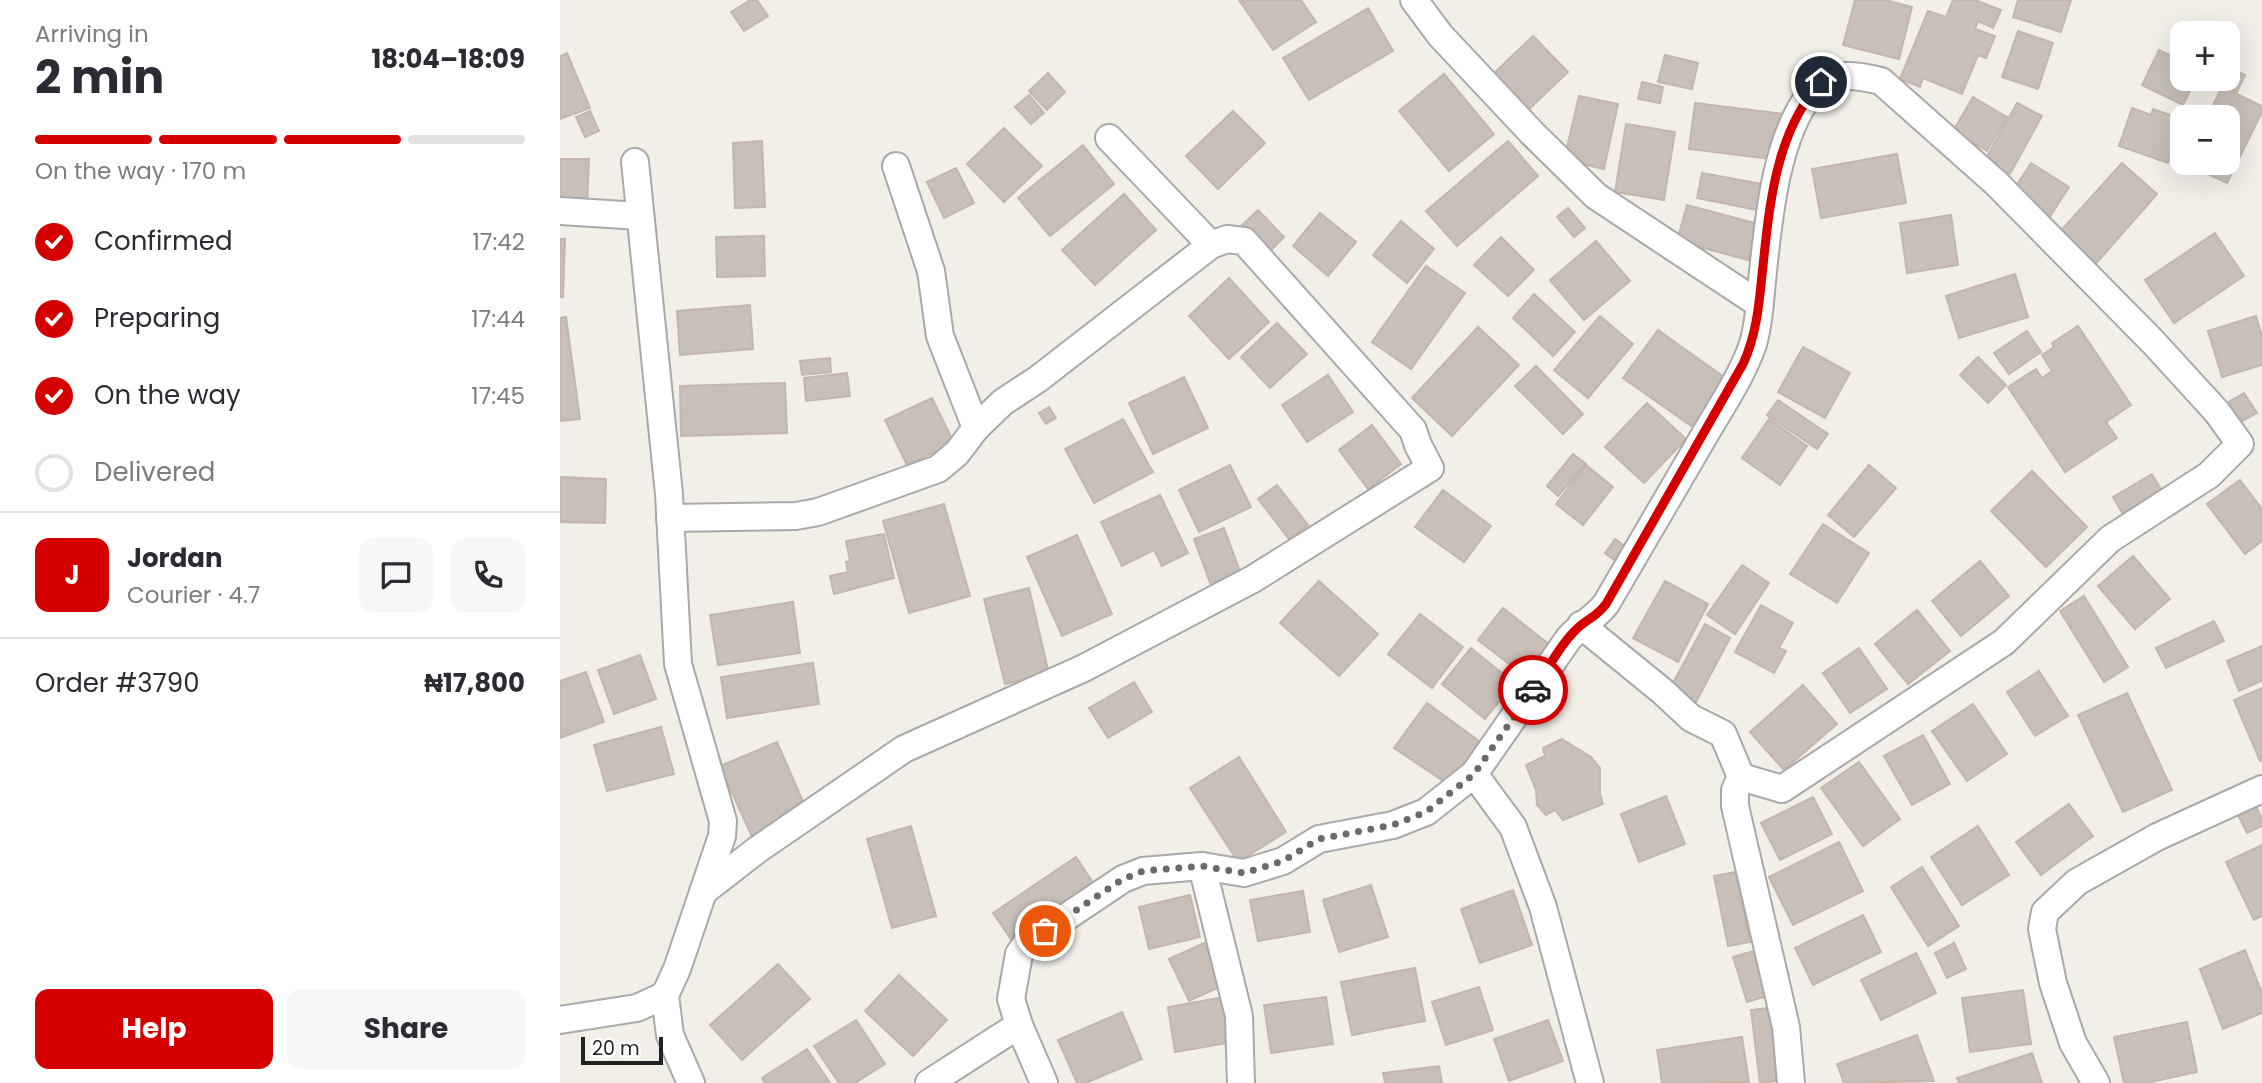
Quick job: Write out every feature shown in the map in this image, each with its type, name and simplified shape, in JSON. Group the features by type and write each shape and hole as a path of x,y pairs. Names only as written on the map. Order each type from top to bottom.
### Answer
{"street":[{"path":"1415,0 1440,35 1532,133 1596,196 1759,304"},
{"path":"1044,1083 1019,1026 1011,999 1020,954 1026,944 1123,879 1143,871 1202,866 1244,873 1283,861 1319,839 1393,825 1426,812 1474,774 1581,625 1596,617 1606,604 1733,385 1753,343 1770,208 1781,159 1800,113 1810,94 1821,82 1836,76 1858,75 1881,81 1996,183 2144,332 2217,412 2240,444 2209,474 2110,539 2004,642 1782,789 1741,777"},
{"path":"1110,138 1211,245"},
{"path":"635,162 670,518 678,664 723,821 722,836 677,969 665,995 670,1035 691,1083"},
{"path":"896,166 931,271 940,336 976,428"},
{"path":"560,211 640,216"},
{"path":"670,518 796,516 818,512 938,470 1003,402 1038,379 1211,245 1227,239 1244,241 1413,430 1430,468 1253,579 1084,668 904,749 757,850 703,892"},
{"path":"1581,625 1691,718 1723,734 1741,777 1735,790 1735,806 1786,1027 1791,1083"},
{"path":"1474,774 1513,827 1543,907 1590,1083"},
{"path":"2096,1083 2073,1043 2065,1012 2053,983 2042,929 2045,912 2077,882 2157,837 2262,789"},
{"path":"1202,866 1239,1016 1241,1083"},
{"path":"560,1020 637,1008 665,995"},
{"path":"929,1083 1019,1026"}],"building":[{"path":"750,0 757,0 768,16 744,31 731,12"},
{"path":"1239,0 1301,0 1316,22 1273,50"},
{"path":"1855,0 1885,0 1912,7 1899,59 1843,45"},
{"path":"1953,0 1975,0 2001,10 1993,28 1978,21 1975,29 1995,36 1986,58 1978,55 1962,94 1923,78 1920,87 1900,79 1928,11 1946,17"},
{"path":"2018,0 2071,0 2061,32 2013,17"},
{"path":"1368,8 1393,51 1309,100 1283,58"},
{"path":"2018,31 2053,43 2038,89 2002,77"},
{"path":"1533,36 1568,72 1526,112 1491,76"},
{"path":"2159,50 2170,55 2170,91 2190,91 2183,105 2142,85"},
{"path":"567,53 590,108 560,119 560,56"},
{"path":"1665,55 1698,63 1692,89 1658,82"},
{"path":"1048,73 1065,92 1047,110 1029,91"},
{"path":"2240,73 2245,75 2240,86"},
{"path":"1444,74 1494,134 1449,171 1399,111"},
{"path":"1642,82 1663,87 1660,103 1638,99"},
{"path":"2220,91 2230,91 2262,106 2262,112 2240,157 2240,105 2213,105"},
{"path":"1029,95 1044,113 1031,124 1015,107"},
{"path":"1579,96 1618,104 1604,169 1564,160"},
{"path":"1973,97 2007,117 1987,151 1953,131"},
{"path":"1695,103 1785,114 1778,160 1689,149"},
{"path":"2017,103 2042,116 2010,174 1985,160"},
{"path":"2132,108 2151,115 2153,109 2170,115 2168,163 2119,146"},
{"path":"590,111 599,131 585,137 576,117"},
{"path":"1233,111 1265,143 1218,189 1186,156"},
{"path":"1626,124 1675,132 1664,200 1615,192"},
{"path":"1004,128 1042,166 1004,202 967,164"},
{"path":"762,141 765,207 735,208 733,143"},
{"path":"1508,141 1538,176 1457,246 1426,211"},
{"path":"1083,145 1114,184 1050,236 1018,198"},
{"path":"1897,154 1906,203 1821,218 1812,169"},
{"path":"560,159 589,159 587,208 560,207"},
{"path":"2031,163 2069,187 2049,218 2011,194"},
{"path":"2122,163 2157,194 2093,267 2057,235"},
{"path":"956,168 974,203 944,218 927,182"},
{"path":"1702,173 1768,185 1762,211 1697,198"},
{"path":"2210,175 2231,175 2227,183"},
{"path":"1124,194 1156,230 1095,285 1062,250"},
{"path":"1687,205 1758,224 1748,260 1677,241"},
{"path":"1568,208 1585,228 1574,237 1557,217"},
{"path":"1258,210 1284,237 1264,257 1237,230"},
{"path":"1320,213 1356,242 1328,276 1293,246"},
{"path":"1951,215 1958,265 1907,273 1900,223"},
{"path":"1401,221 1434,249 1407,283 1373,255"},
{"path":"2215,233 2244,276 2174,323 2145,280"},
{"path":"764,236 765,276 717,277 716,237"},
{"path":"1501,237 1534,270 1508,296 1474,265"},
{"path":"560,239 565,239 563,297 560,297"},
{"path":"1596,241 1630,281 1584,320 1550,280"},
{"path":"1426,266 1465,293 1411,369 1372,342"},
{"path":"2015,274 2028,317 1959,338 1946,296"},
{"path":"1229,278 1269,322 1229,359 1189,316"},
{"path":"1534,294 1575,332 1553,356 1513,318"},
{"path":"750,305 753,349 680,355 677,311"},
{"path":"1600,316 1633,344 1588,398 1554,370"},
{"path":"2256,316 2262,336 2262,365 2222,377 2208,331"},
{"path":"566,317 580,419 560,421 560,318"},
{"path":"1277,323 1307,354 1270,388 1241,357"},
{"path":"2078,326 2131,405 2106,422 2117,438 2065,472 2008,387 2036,369 2042,378 2052,371 2042,355 2054,347 2052,343"},
{"path":"1478,327 1519,365 1452,436 1412,398"},
{"path":"1658,330 1731,382 1697,430 1623,378"},
{"path":"2027,331 2041,352 2009,374 1994,353"},
{"path":"1803,347 1850,373 1825,418 1778,392"},
{"path":"1978,357 2006,385 1988,403 1960,375"},
{"path":"830,358 831,372 802,375 800,361"},
{"path":"1536,366 1583,414 1563,434 1515,386"},
{"path":"847,373 850,396 806,401 804,378"},
{"path":"1328,375 1353,412 1307,442 1282,405"},
{"path":"1184,377 1208,428 1153,454 1129,403"},
{"path":"785,383 787,433 681,436 680,386"},
{"path":"2244,393 2257,413 2237,424 2225,404"},
{"path":"932,398 954,443 907,465 885,420"},
{"path":"1778,400 1828,434 1817,449 1767,415"},
{"path":"1647,403 1686,439 1644,483 1605,447"},
{"path":"1049,407 1056,418 1046,424 1039,413"},
{"path":"1123,419 1153,472 1094,503 1065,449"},
{"path":"1769,419 1807,446 1780,485 1742,458"},
{"path":"1372,425 1401,464 1368,489 1339,450"},
{"path":"1573,454 1586,464 1558,496 1547,486"},
{"path":"1230,465 1251,507 1199,532 1179,490"},
{"path":"1586,465 1613,487 1583,525 1556,504"},
{"path":"1869,465 1896,488 1854,537 1828,515"},
{"path":"2032,471 2087,527 2046,567 1991,511"},
{"path":"2152,474 2162,491 2123,514 2113,497"},
{"path":"560,477 606,479 605,523 560,522"},
{"path":"2240,480 2262,509 2262,541 2245,554 2207,504"},
{"path":"1277,485 1308,525 1289,539 1258,499"},
{"path":"1443,490 1491,526 1464,562 1415,527"},
{"path":"1160,495 1188,553 1162,566 1154,550 1122,566 1101,522"},
{"path":"944,504 970,596 909,613 883,521"},
{"path":"1823,524 1869,553 1837,603 1790,574"},
{"path":"1224,528 1242,577 1212,588 1194,539"},
{"path":"884,534 894,578 834,594 830,576 848,572 846,562 850,561 846,541"},
{"path":"1077,535 1112,614 1062,636 1027,557"},
{"path":"1615,539 1632,551 1621,565 1605,553"},
{"path":"2133,556 2170,599 2135,629 2098,586"},
{"path":"1980,561 2009,596 1961,636 1932,601"},
{"path":"1742,565 1769,583 1735,634 1707,615"},
{"path":"1319,581 1378,634 1339,676 1280,623"},
{"path":"1665,581 1708,604 1678,662 1633,638"},
{"path":"1029,588 1049,674 1005,684 984,599"},
{"path":"2084,596 2128,667 2104,682 2060,611"},
{"path":"793,602 800,653 718,665 710,615"},
{"path":"1761,605 1793,623 1779,648 1786,651 1774,673 1735,652"},
{"path":"1503,608 1550,645 1526,677 1478,640"},
{"path":"1917,610 1950,651 1908,684 1875,644"},
{"path":"1420,614 1463,647 1432,688 1388,654"},
{"path":"2214,621 2224,641 2166,668 2156,648"},
{"path":"1705,624 1730,638 1695,704 1669,690"},
{"path":"2262,646 2262,681 2239,691 2227,661"},
{"path":"1471,648 1514,683 1485,719 1442,684"},
{"path":"1859,648 1887,689 1850,713 1823,673"},
{"path":"640,655 656,699 614,714 598,670"},
{"path":"813,663 819,704 727,718 721,677"},
{"path":"2039,671 2068,716 2035,736 2007,692"},
{"path":"586,672 604,722 560,738 560,681"},
{"path":"1134,682 1152,712 1108,738 1089,708"},
{"path":"1803,685 1837,724 1784,770 1750,732"},
{"path":"2262,688 2262,760 2260,761 2234,700"},
{"path":"2127,693 2172,790 2123,812 2078,715"},
{"path":"1427,703 1483,744 1452,787 1394,748"},
{"path":"1973,704 2007,754 1967,781 1932,731"},
{"path":"661,727 674,774 607,791 594,745"},
{"path":"1923,735 1950,784 1912,805 1884,756"},
{"path":"1562,739 1591,757 1600,768 1600,794 1603,804 1563,820 1555,810 1546,815 1537,805 1536,790 1526,765 1545,756 1543,748"},
{"path":"777,742 808,813 752,837 720,766"},
{"path":"1239,757 1286,832 1238,862 1190,788"},
{"path":"1859,762 1900,819 1863,846 1821,788"},
{"path":"1666,796 1685,844 1639,862 1621,814"},
{"path":"1813,797 1832,834 1780,860 1761,823"},
{"path":"2069,804 2093,836 2041,875 2016,842"},
{"path":"2256,806 2262,826 2247,833 2238,815"},
{"path":"911,826 936,916 892,928 867,839"},
{"path":"1978,826 2009,875 1962,905 1931,857"},
{"path":"1839,842 1863,891 1793,925 1769,877"},
{"path":"2262,845 2262,916 2254,920 2226,862"},
{"path":"1076,857 1098,890 1015,945 993,913"},
{"path":"1922,867 1959,926 1928,946 1891,887"},
{"path":"1736,872 1750,942 1728,946 1714,876"},
{"path":"1371,885 1388,937 1339,952 1323,900"},
{"path":"1513,890 1532,945 1480,963 1461,909"},
{"path":"1303,891 1310,932 1258,941 1250,900"},
{"path":"1190,895 1200,937 1149,949 1139,907"},
{"path":"1863,915 1881,952 1813,985 1795,948"},
{"path":"1204,943 1224,985 1189,1001 1169,959"},
{"path":"1954,943 1966,969 1947,978 1935,953"},
{"path":"1757,950 1770,995 1747,1002 1733,957"},
{"path":"2245,950 2262,993 2262,1013 2223,1029 2200,969"},
{"path":"1916,953 1936,993 1881,1020 1861,980"},
{"path":"778,964 810,999 742,1060 710,1025"},
{"path":"1415,968 1425,1021 1352,1035 1341,982"},
{"path":"899,975 947,1020 913,1056 865,1011"},
{"path":"1479,987 1493,1030 1446,1045 1432,1002"},
{"path":"2023,990 2031,1044 1970,1052 1962,998"},
{"path":"1225,997 1233,1042 1175,1052 1168,1007"},
{"path":"1326,997 1333,1044 1271,1053 1264,1005"},
{"path":"1776,1007 1785,1080 1760,1083 1751,1010"},
{"path":"1122,1012 1142,1059 1086,1083 1077,1083 1058,1040"},
{"path":"856,1020 885,1064 855,1083 839,1083 814,1046"},
{"path":"1548,1020 1563,1061 1509,1081 1494,1039"},
{"path":"2187,1022 2197,1072 2146,1083 2124,1083 2114,1037"},
{"path":"1917,1035 1934,1081 1844,1083 1837,1064"},
{"path":"1742,1037 1749,1082 1662,1083 1657,1050"},
{"path":"807,1049 830,1083 765,1083 762,1078"},
{"path":"2032,1053 2042,1083 1959,1083 1957,1078"},
{"path":"1439,1066 1442,1083 1385,1083 1383,1073"}],"way so far":[{"path":"1045,931 1123,879 1143,871 1202,866 1244,873 1283,861 1319,839 1393,825 1426,812 1474,774 1533,690"}],"route":[{"path":"1533,690 1569,638 1581,625 1596,617 1606,604 1733,385 1753,343 1770,208 1781,159 1800,113 1810,94 1821,82"}]}
